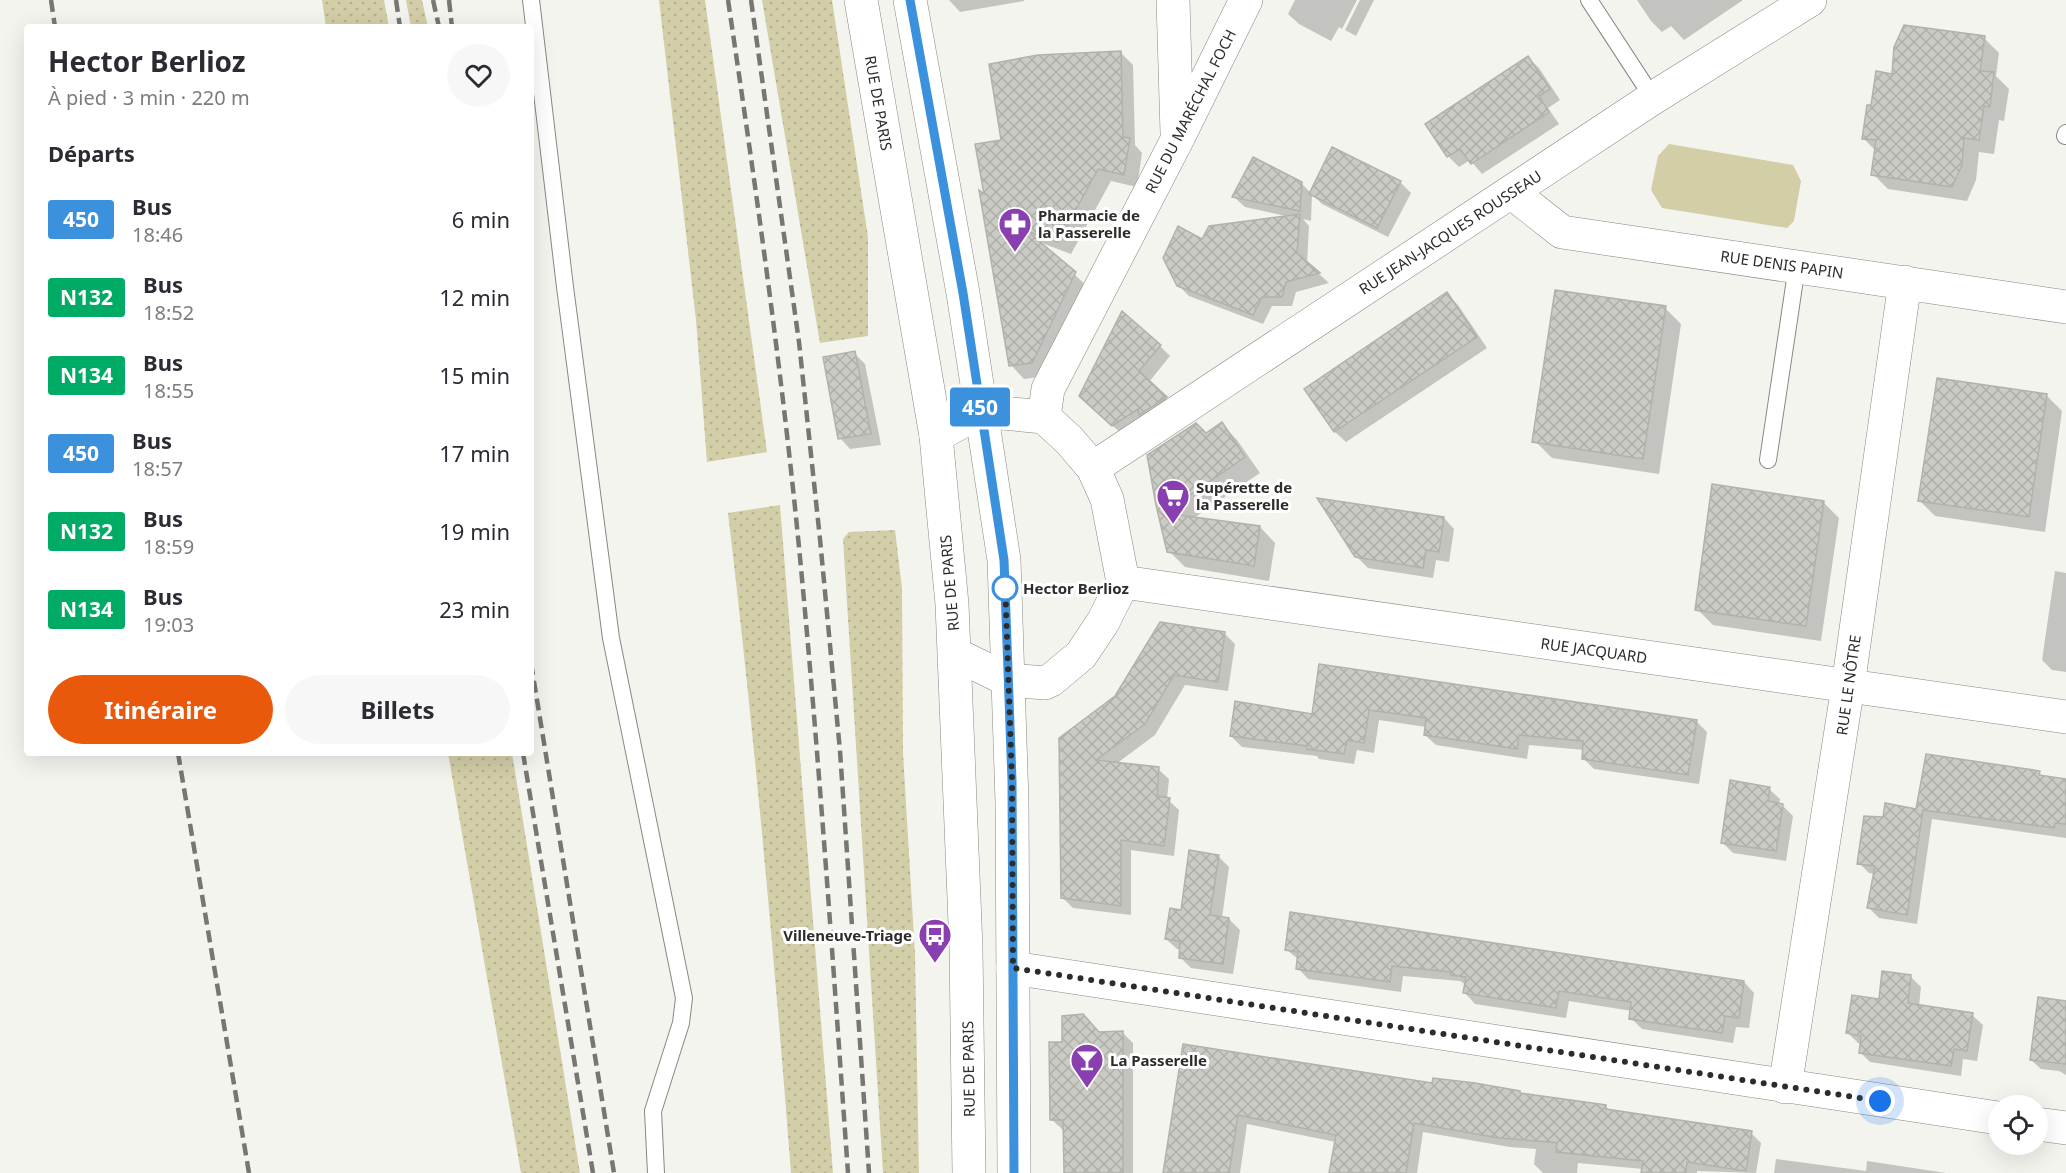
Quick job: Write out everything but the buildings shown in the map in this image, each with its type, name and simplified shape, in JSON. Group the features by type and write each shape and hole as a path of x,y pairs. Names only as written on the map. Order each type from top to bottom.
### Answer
{"street":[{"name":"RUE DE PARIS","path":"861,0 936,436 952,604 966,948 969,1173"},
{"path":"910,0 963,293 1004,560 1012,781 1014,1173"},
{"path":"1173,0 1178,138"},
{"name":"RUE DU MARÉCHAL FOCH","path":"1044,417 1048,389 1178,138 1246,0"},
{"name":"RUE JEAN-JACQUES ROUSSEAU","path":"1093,468 1653,98 1810,0"},
{"name":"RUE DENIS PAPIN","path":"1511,192 1562,232 2066,307"},
{"name":"RUE LE NÔTRE","path":"1785,1087 1848,686 1905,282"},
{"path":"936,436 981,411 1044,417 1069,440 1093,468 1107,500 1123,582 1103,622 1081,655 1045,683 1008,680 955,654"},
{"name":"RUE JACQUARD","path":"1123,582 2066,717"},
{"path":"1013,968 1988,1117"},
{"path":"2048,1126 2066,1128"}],"lane":[{"path":"531,0 534,24"},
{"path":"1589,0 1653,98"},
{"path":"534,25 611,638 684,998 681,1023 653,1111 656,1173"},
{"path":"1768,459 1797,266"}],"shaded area":[{"path":"322,0 384,0 388,24 326,24"},
{"path":"406,0 422,0 427,24 410,24"},
{"path":"659,0 705,0 767,452 707,462 696,320"},
{"path":"762,0 832,0 868,237 868,336 820,343"},
{"path":"1669,144 1793,165 1801,181 1794,221 1787,228 1662,208 1651,190 1658,156"},
{"path":"780,505 833,1173 791,1173 763,843 728,513"},
{"path":"895,530 902,588 903,753 915,954 919,1173 883,1173 843,539 849,532"},
{"path":"449,756 512,756 580,1173 521,1173"}],"railway":[{"path":"51,0 55,24"},
{"path":"396,0 400,24"},
{"path":"433,0 438,24"},
{"path":"449,0 452,24"},
{"path":"728,0 767,273 799,547 848,1173"},
{"path":"751,0 799,342 820,539 840,751 869,1173"},
{"path":"534,681 614,1173"},
{"path":"179,756 249,1173"},
{"path":"524,756 593,1173"}],"bus line":[{"name":"450","path":"910,0 963,293 1004,560 1012,781 1014,1173"}],"place":[{"name":"Pharmacie de la Passerelle","path":"1015,253"},
{"name":"Supérette de la Passerelle","path":"1173,525"},
{"name":"Hector Berlioz","path":"1005,588"},
{"name":"Villeneuve-Triage","path":"935,964"},
{"name":"La Passerelle","path":"1087,1089"}],"route":[{"path":"1005,588 1005,580 1012,781 1013,968 1880,1101"}]}
